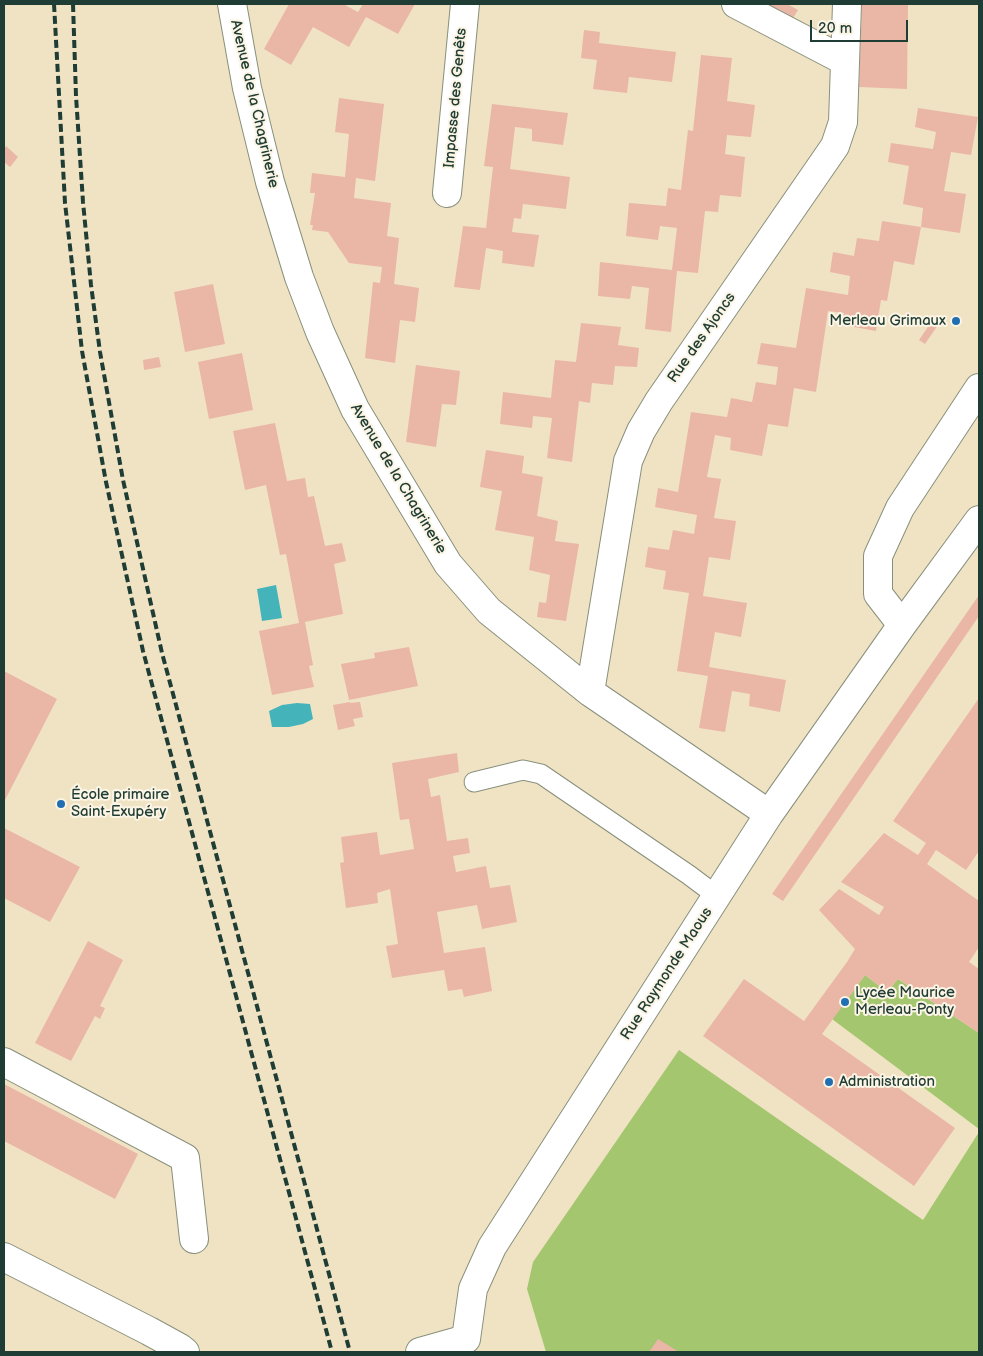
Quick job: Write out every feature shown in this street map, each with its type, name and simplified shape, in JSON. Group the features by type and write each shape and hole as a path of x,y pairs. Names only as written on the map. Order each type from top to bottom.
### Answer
{"street":[{"name":"Avenue de la Chagrinerie","path":"232,4 247,88 268,172 299,277 320,332 355,409 448,564 489,610 590,692 769,814"},
{"name":"Impasse des Genêts","path":"447,193 464,4"},
{"path":"736,4 845,61"},
{"name":"Rue des Ajoncs","path":"590,692 628,461 641,431 659,401 836,146 843,122 847,4"},
{"path":"902,625 878,594 878,556 900,508 979,388"},
{"name":"Rue Raymonde Maous","path":"474,1346 473,1289 492,1247 769,814 902,625 979,520"},
{"path":"4,1062 185,1158 194,1239"},
{"path":"4,1257 149,1331 185,1352"},
{"path":"420,1352 474,1346"}],"lane":[{"path":"474,782 523,770 541,774 689,875 716,896"}],"green space":[{"path":"865,975 887,992 898,979 979,1033 979,1129 832,1019"},
{"path":"679,1050 923,1220 979,1132 979,1352 546,1352 527,1289 533,1262"}],"water":[{"path":"276,585 282,618 262,621 257,589"},
{"path":"310,704 313,719 303,724 289,727 272,727 269,711 282,705"}],"building":[{"path":"289,4 343,4 358,12 363,4 415,4 398,34 366,17 349,47 313,27 291,65 264,49"},
{"path":"757,4 787,4 798,10 790,23"},
{"path":"862,4 908,4 907,89 859,87"},
{"path":"584,30 600,32 599,43 676,52 672,82 629,77 627,93 593,89 597,60 581,58"},
{"path":"701,55 732,58 727,101 755,105 751,137 727,135 725,154 745,157 741,197 720,195 718,212 705,211 698,273 677,271 671,332 645,329 649,288 632,286 630,299 598,296 600,262 672,270 677,228 660,226 658,240 626,236 629,203 666,206 668,188 681,190 688,130 693,131"},
{"path":"339,98 384,104 375,181 356,178 354,198 391,203 387,236 399,238 394,284 419,288 415,322 400,320 395,363 365,358 373,282 380,283 382,267 349,263 328,232 312,230 313,225 310,225 315,193 310,193 312,173 345,177 349,134 335,132"},
{"path":"492,104 568,113 563,145 532,141 532,129 515,127 510,169 570,177 566,209 523,204 521,219 514,218 512,232 539,235 534,267 502,263 503,251 486,248 480,290 454,287 463,226 486,228 493,167 484,166"},
{"path":"918,108 978,117 971,155 951,152 944,191 966,194 960,233 921,227 923,208 903,204 909,166 888,162 891,143 933,149 936,132 915,127"},
{"path":"6,146 18,157 10,167 4,162 4,149"},
{"path":"882,221 921,227 914,265 894,261 887,301 881,300 876,331 843,325 844,313 828,311 816,392 794,388 788,427 768,424 762,456 730,450 731,438 715,435 707,477 721,479 714,518 736,521 730,560 709,557 703,596 747,603 741,637 715,632 709,667 786,680 780,712 749,706 750,694 732,691 725,732 699,728 708,676 677,671 689,593 663,589 666,571 645,567 648,547 669,550 673,530 694,534 697,515 655,507 658,488 678,492 691,412 727,417 731,398 752,402 756,382 776,385 778,367 757,364 761,343 796,348 806,288 848,295 850,276 830,272 833,252 854,256 857,238 879,241"},
{"path":"213,284 225,344 185,352 174,292"},
{"path":"936,315 942,319 925,344 919,340"},
{"path":"581,323 621,327 618,345 639,348 637,367 615,366 613,385 592,383 590,403 579,401 572,462 547,458 552,418 533,416 532,428 500,424 503,392 551,398 555,360 576,362"},
{"path":"242,353 253,410 209,419 198,362"},
{"path":"159,357 161,367 144,370 143,360"},
{"path":"416,365 460,371 456,405 442,404 436,447 406,442"},
{"path":"275,423 287,481 305,478 308,497 314,496 325,546 342,543 346,561 334,564 343,614 305,622 313,665 309,666 314,687 272,695 259,631 299,623 286,554 280,555 266,485 245,490 233,431"},
{"path":"486,450 524,456 522,473 543,477 537,516 558,521 555,541 579,544 566,621 537,617 539,602 546,603 550,575 529,570 534,537 495,530 502,491 480,487"},
{"path":"979,595 979,616 783,901 772,894"},
{"path":"409,647 418,686 349,700 341,664 375,658 374,653"},
{"path":"4,671 57,699 4,802"},
{"path":"979,698 979,851 966,870 936,850 927,864 979,901 979,947 969,962 979,969 979,1033 898,979 887,992 865,975 822,1034 955,1128 914,1186 703,1036 744,979 804,1021 855,949 819,910 839,889 879,915 884,907 841,882 884,833 918,855 926,843 893,821"},
{"path":"360,702 363,717 353,719 355,726 338,730 333,705"},
{"path":"457,753 459,772 428,779 431,797 440,795 447,841 468,838 470,853 453,856 456,872 486,866 490,888 510,885 517,922 482,929 477,905 437,912 444,953 485,947 492,991 464,997 462,989 448,991 444,970 392,978 386,946 398,944 390,889 377,893 378,903 346,908 340,863 344,862 341,837 377,832 380,855 414,849 409,819 400,820 392,763"},
{"path":"4,828 80,867 50,922 4,898"},
{"path":"88,941 123,960 100,1006 105,1008 100,1019 95,1016 71,1061 35,1043"},
{"path":"4,1084 138,1154 115,1199 4,1141"},
{"path":"658,1339 679,1352 649,1352"}],"railway":[{"path":"54,4 65,203 82,351 106,482 143,651 332,1352"},
{"path":"73,4 76,96 91,285 100,352 123,480 162,653 350,1352"}],"place":[{"name":"Merleau Grimaux","path":"956,321"},
{"name":"École primaire Saint-Exupéry","path":"61,804"},
{"name":"Lycée Maurice Merleau-Ponty","path":"845,1002"},
{"name":"Administration","path":"829,1082"}]}
